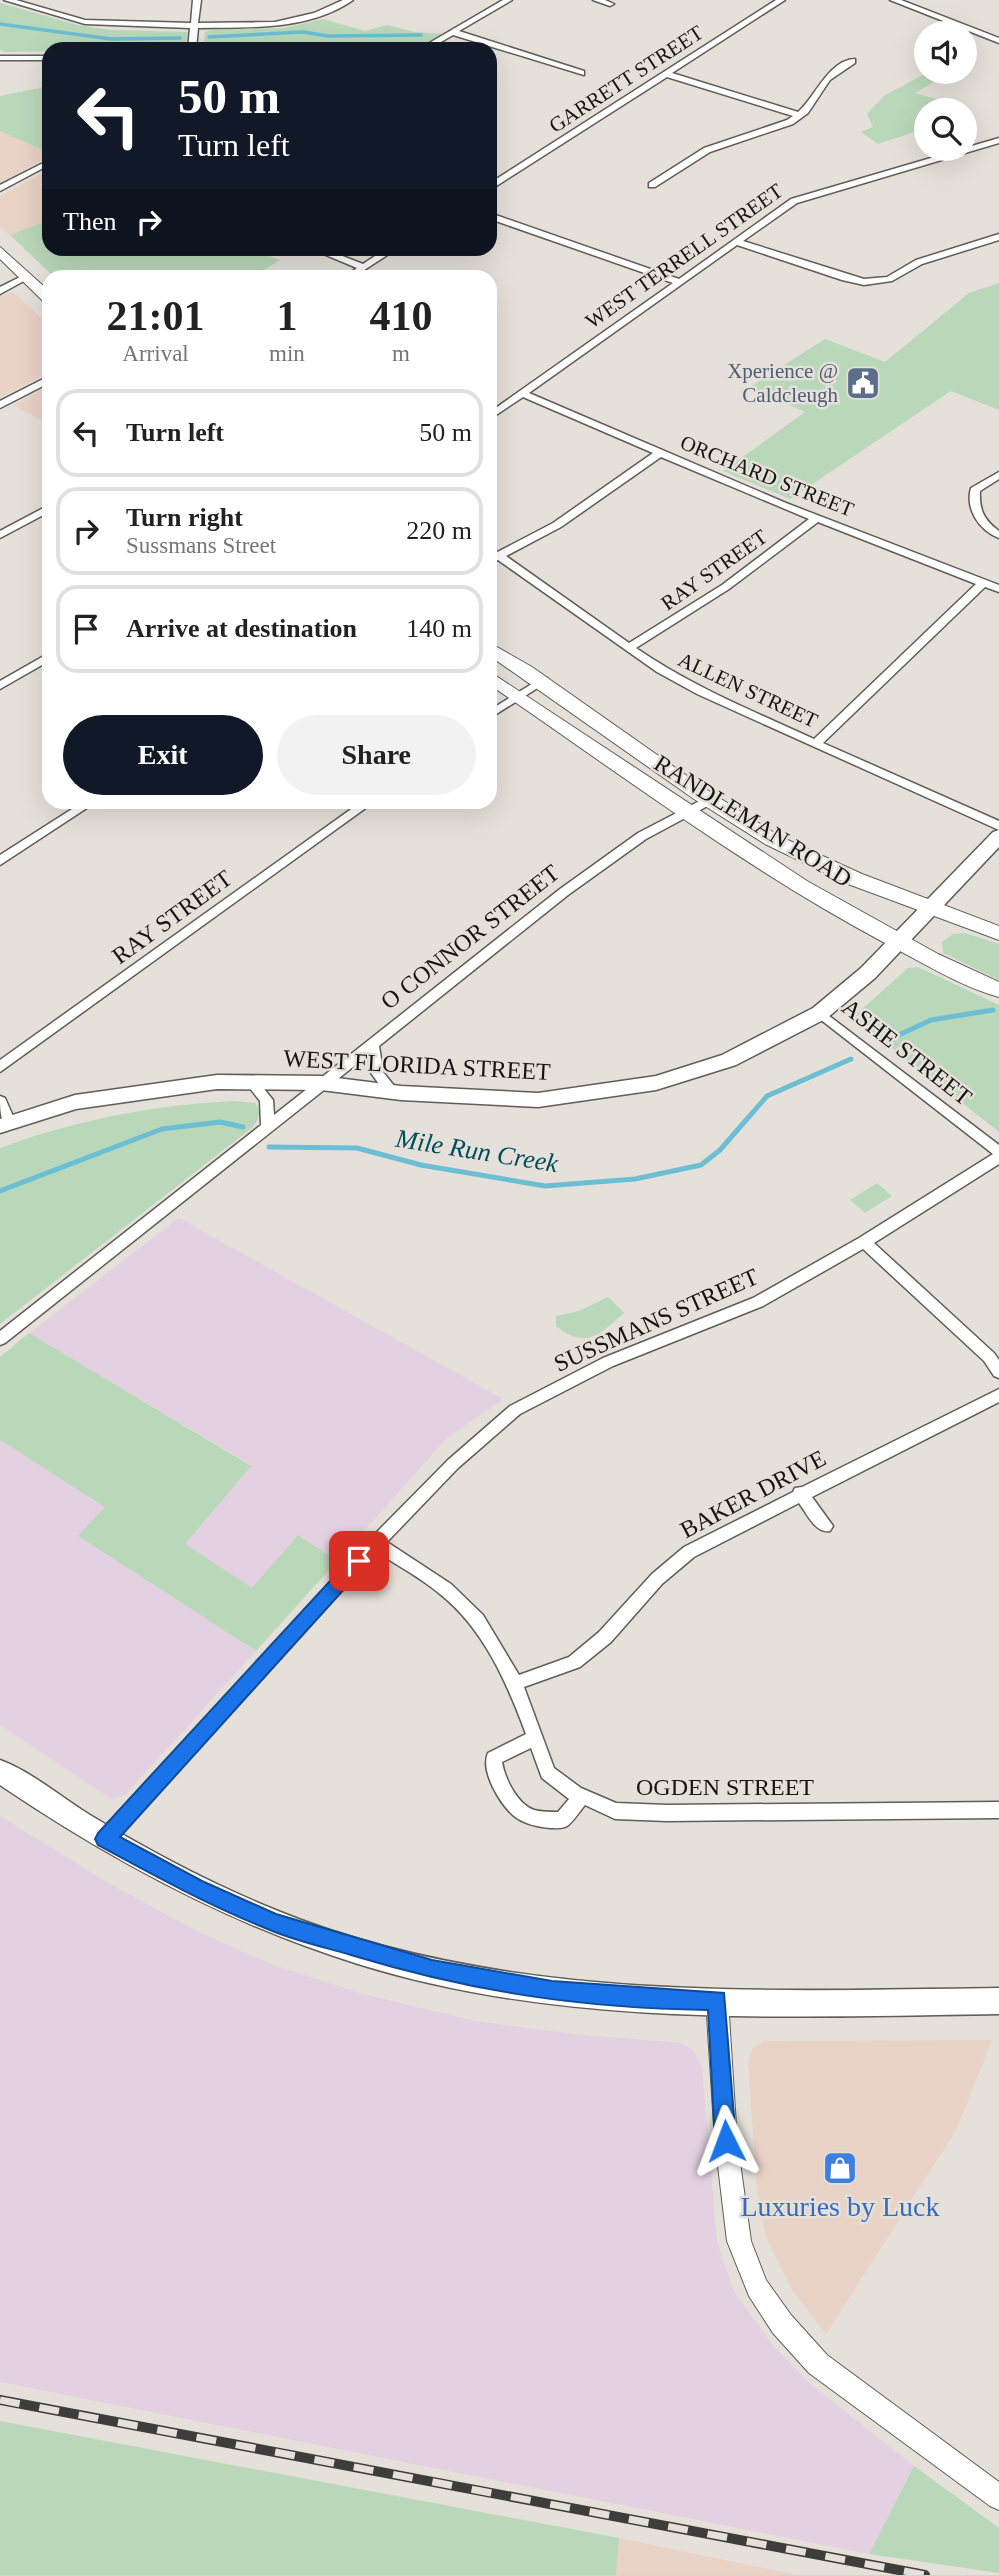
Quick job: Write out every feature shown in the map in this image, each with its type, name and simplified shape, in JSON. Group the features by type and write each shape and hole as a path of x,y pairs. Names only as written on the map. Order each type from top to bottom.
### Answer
{"main road":[{"path":"0,251 42,292"},
{"name":"RANDLEMAN ROAD","path":"497,652 544,680 710,799 772,839 824,866 999,933"},
{"name":"RANDLEMAN ROAD","path":"497,682 684,813 799,885 943,966 999,990"},
{"name":"WEST FLORIDA STREET","path":"4,1124 75,1102 138,1091 217,1082 321,1083 393,1092 538,1100 656,1083 729,1060 820,1013 900,941 999,836"},
{"path":"0,1770 105,1839 195,1888 274,1923 432,1970 552,1991 637,1999 999,2001"}],"street":[{"path":"8,0 85,22 115,25 275,24 316,15 349,0"},
{"path":"193,42 197,0"},
{"path":"435,42 508,0"},
{"path":"597,0 610,4"},
{"name":"GARRETT STREET","path":"497,183 781,0"},
{"path":"894,0 999,41"},
{"path":"453,32 484,42"},
{"path":"497,46 581,73"},
{"path":"0,58 42,58"},
{"path":"652,185 707,150 782,125 799,116 827,78 852,61"},
{"path":"666,74 799,116"},
{"name":"WEST TERRELL STREET","path":"497,411 784,208 807,196 999,140"},
{"path":"0,188 42,166"},
{"path":"497,218 680,282"},
{"path":"737,242 864,282 889,279 919,261 999,237"},
{"path":"334,256 364,267"},
{"path":"359,270 381,256"},
{"path":"0,291 27,278"},
{"path":"0,405 42,383"},
{"name":"ORCHARD STREET","path":"522,393 816,519 999,589"},
{"path":"497,556 557,525 660,453"},
{"path":"999,475 975,490 973,503 976,515 986,527 999,536"},
{"path":"0,536 42,512"},
{"name":"RAY STREET","path":"630,648 688,614 749,573 816,519"},
{"name":"ALLEN STREET","path":"497,560 661,670 701,692 999,826"},
{"path":"816,743 983,583"},
{"path":"0,686 42,660"},
{"path":"497,710 544,680"},
{"name":"O CONNOR STREET","path":"0,1339 564,892 642,836 710,799"},
{"path":"0,861 79,809"},
{"name":"RAY STREET","path":"0,1067 358,809"},
{"name":"ASHE STREET","path":"820,1013 999,1154"},
{"path":"372,1043 377,1073 393,1092"},
{"path":"251,1082 267,1100 268,1126"},
{"path":"0,1101 4,1124"},
{"name":"SUSSMANS STREET","path":"105,1839 376,1543 453,1464 515,1410 608,1362 758,1302 864,1242 999,1154"},
{"path":"864,1242 989,1357 999,1372"},
{"name":"BAKER DRIVE","path":"514,1684 574,1662 605,1637 657,1578 689,1552 800,1493 999,1395"},
{"path":"800,1493 825,1526"},
{"name":"OGDEN STREET","path":"376,1543 446,1590 469,1612 498,1651 514,1684 548,1773 582,1796 615,1811 667,1814 999,1810"},
{"path":"533,1739 494,1758 494,1772 515,1809 538,1820 562,1820 582,1796"},
{"path":"717,2000 726,2141 739,2241 757,2288 782,2324 818,2364 999,2497"}],"shaded area":[{"path":"0,131 42,150 42,160 0,183"},
{"path":"42,174 42,223 10,235 0,227 0,196"},
{"path":"13,292 42,319 42,376 0,398 0,296"},
{"path":"42,390 42,420 13,405"},
{"path":"179,1218 503,1399 446,1439 337,1561 298,1535 252,1589 185,1544 251,1465 29,1333"},
{"path":"0,1440 106,1507 79,1537 256,1651 125,1795 111,1799 0,1725"},
{"path":"0,1816 110,1884 199,1932 273,1965 363,1994 475,2021 572,2034 681,2043 693,2050 702,2067 717,2243 734,2292 772,2344 808,2382 914,2466 869,2554 0,2382"},
{"path":"992,2040 956,2130 826,2334 791,2288 766,2238 757,2192 748,2061 753,2048 765,2041"},
{"path":"619,2538 797,2575 616,2575"}],"green space":[{"path":"0,3 78,25 110,30 188,32 186,42 42,42 42,51 0,50"},
{"path":"323,19 365,31 387,25 415,32 442,34 427,42 204,42 205,32 210,30 284,28"},
{"path":"914,80 914,84 930,84 915,93 932,98 914,98 914,132 878,144 861,132 873,127 867,114 884,96"},
{"path":"42,87 42,150 0,131 0,96"},
{"path":"42,223 42,256 269,256 280,260 264,270 47,270 10,235"},
{"path":"999,283 999,410 951,391 790,499 723,471 805,412 750,387 825,339 885,362 969,293"},
{"path":"965,933 999,944 999,980 943,953 942,942 953,934"},
{"path":"918,967 999,1005 999,1132 853,1017 908,968"},
{"path":"234,1101 255,1103 259,1115 253,1127 0,1324 0,1148 57,1129 115,1115"},
{"path":"877,1183 892,1196 865,1213 850,1200"},
{"path":"608,1297 624,1313 600,1333 584,1338 576,1337 556,1326 556,1316 579,1311"},
{"path":"29,1333 251,1466 185,1544 252,1588 298,1535 337,1561 256,1651 78,1536 105,1507 0,1440 0,1357"},
{"path":"0,2421 619,2538 616,2575 0,2575"},
{"path":"914,2466 999,2528 999,2573 869,2554"}],"waterway":[{"path":"0,24 111,39 180,38"},
{"path":"209,37 303,32 328,36 421,35"},
{"name":"Mile Run Creek","path":"886,1041 931,1020 993,1010"},
{"name":"Mile Run Creek","path":"269,1147 357,1148 421,1165 545,1186 635,1179 701,1165 720,1150 767,1096 851,1059"},
{"name":"Mile Run Creek","path":"0,1191 162,1129 220,1122 243,1127"}],"railway":[{"path":"0,2400 925,2575"}],"place":[{"name":"Xperience @ Caldcleugh","path":"863,383"},
{"name":"Luxuries by Luck","path":"840,2168"}],"route":[{"path":"359,1561 105,1839 195,1888 274,1923 432,1970 487,1982 552,1991 637,1999 717,2000 726,2141"}]}
